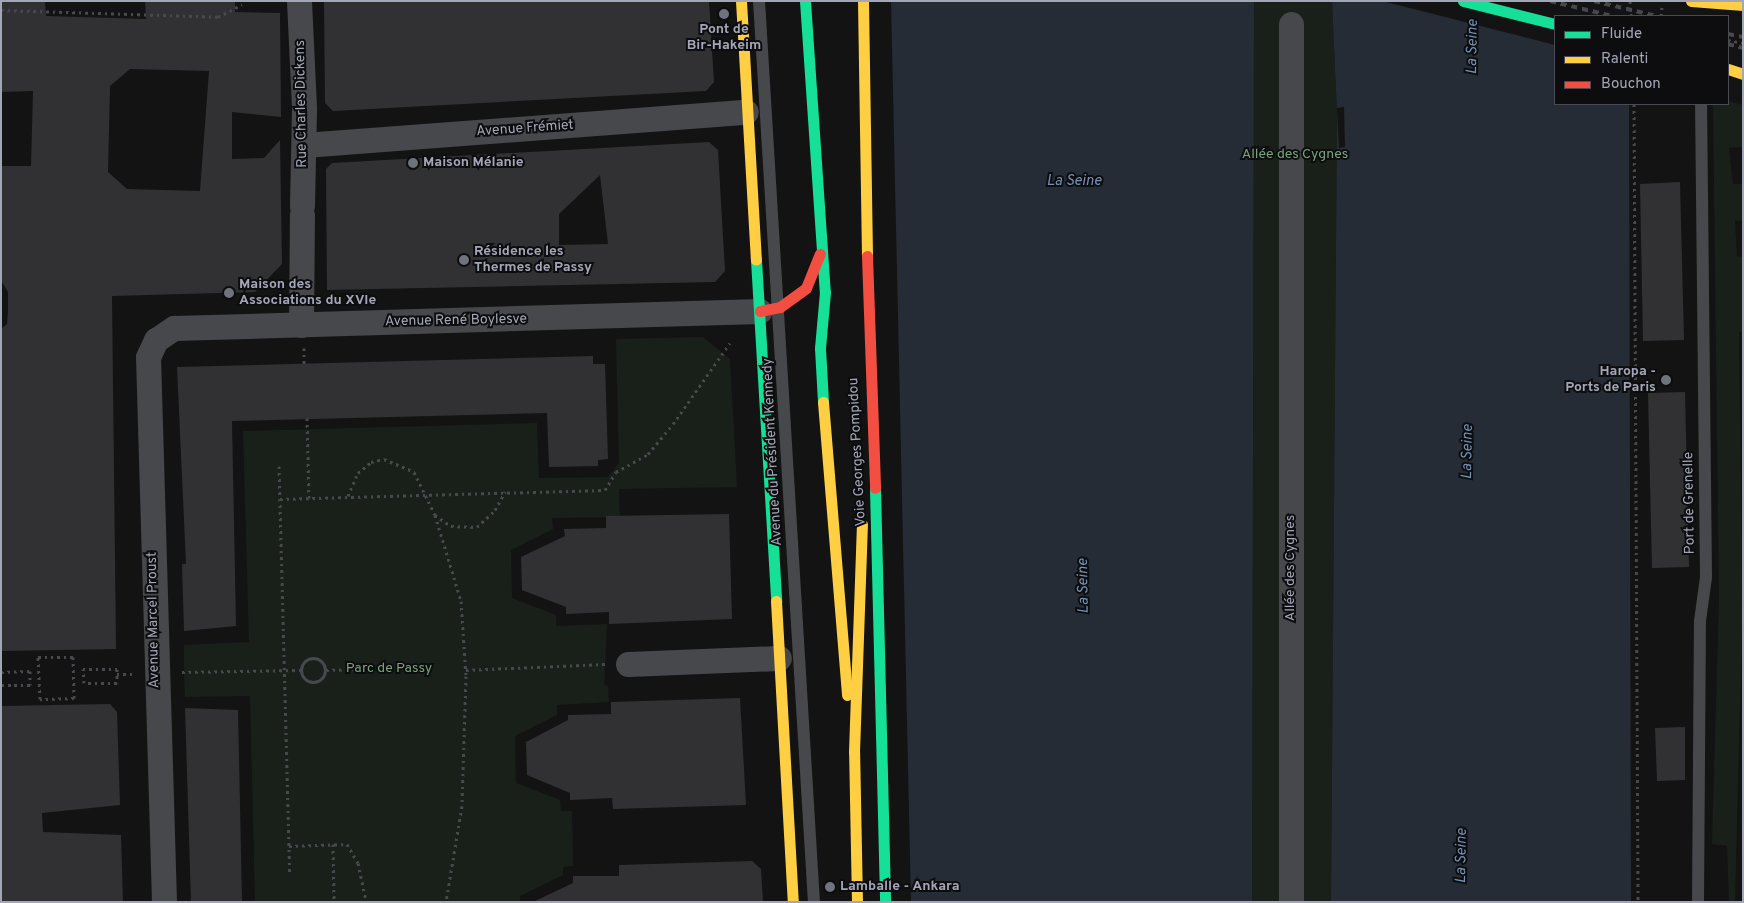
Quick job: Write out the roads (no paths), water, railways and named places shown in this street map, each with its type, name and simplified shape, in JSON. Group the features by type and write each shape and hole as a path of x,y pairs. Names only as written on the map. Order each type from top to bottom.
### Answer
{"main road":[{"name":"Avenue du Président Kennedy","path":"741,1 746,112 770,309 779,658 793,902"},
{"path":"805,1 825,292 820,348 830,518 854,752"},
{"name":"Voie Georges Pompidou","path":"863,1 870,421 879,545 885,902"},
{"path":"1463,1 1554,24"},
{"path":"1694,5 1743,5"},
{"path":"1729,69 1743,74"},
{"path":"770,309 806,288 821,253"},
{"path":"857,902 854,752 870,421"}],"street":[{"name":"Rue Charles Dickens","path":"299,1 304,145 302,210 303,334"},
{"name":"Allée des Cygnes","path":"1291,902 1292,24"},
{"name":"Avenue Frémiet","path":"304,145 746,112"},
{"name":"Avenue René Boylesve","path":"156,340 174,328 303,334 770,309"},
{"name":"Avenue Marcel Proust","path":"156,340 148,357 164,902"},
{"path":"628,664 779,658"}],"lane":[{"name":"Avenue du Président Kennedy","path":"759,1 770,309 814,902"},
{"name":"Port de Grenelle","path":"1698,902 1700,621 1706,577 1701,105"}],"water":[{"name":"La Seine","path":"891,1 1254,1 1252,902 911,902"},
{"name":"La Seine","path":"1332,1 1624,1 1554,15 1554,105 1629,105 1631,902 1331,902 1337,113"}],"railway":[{"path":"1550,1 1608,15"},
{"path":"1594,1 1652,15"},
{"path":"1729,34 1743,37"},
{"path":"1729,44 1743,48"}],"place":[{"name":"Pont de Bir-Hakeim","path":"724,14"},
{"name":"Maison Mélanie","path":"413,163"},
{"name":"Résidence les Thermes de Passy","path":"464,260"},
{"name":"Maison des Associations du XVIe","path":"229,293"},
{"name":"Haropa - Ports de Paris","path":"1666,380"},
{"name":"Lamballe - Ankara","path":"830,887"}],"park label":[{"name":"Parc de Passy","path":"389,669"}]}
